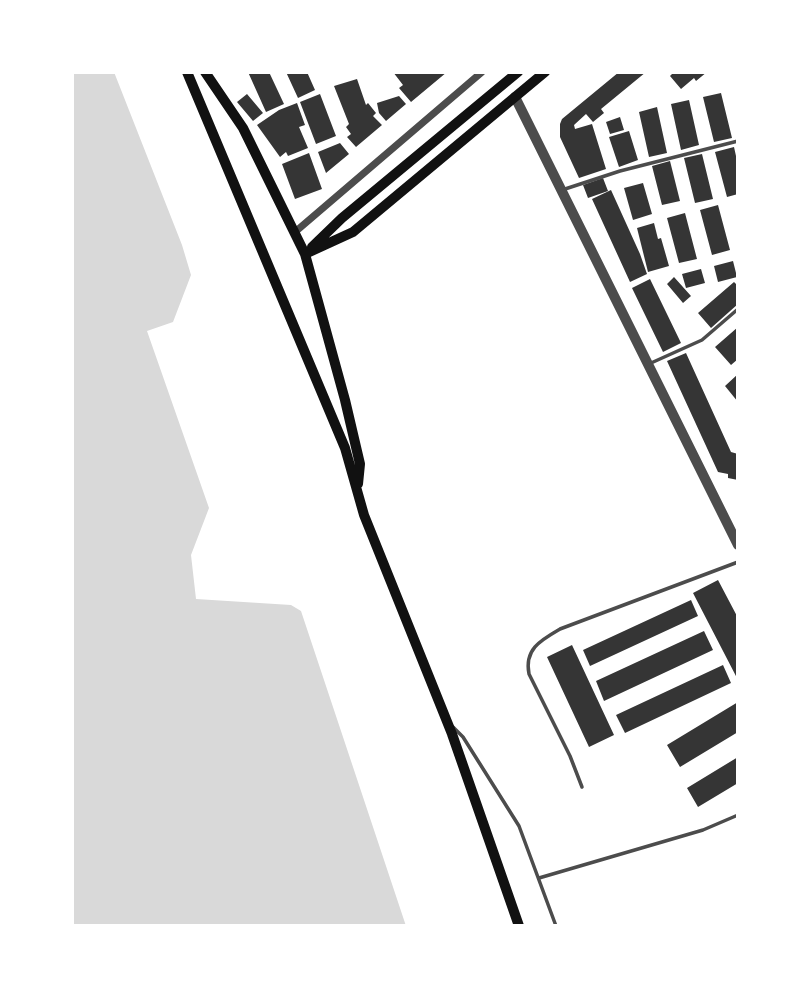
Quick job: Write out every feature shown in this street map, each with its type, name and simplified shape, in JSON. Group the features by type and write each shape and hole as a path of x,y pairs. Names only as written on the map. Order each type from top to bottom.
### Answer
{"main road":[{"path":"187,72 345,447 364,515 446,721 519,926"},
{"path":"205,72 243,128 305,254 360,464 357,491"},
{"path":"305,254 342,218 517,72"},
{"path":"305,254 353,232 545,72"}],"street":[{"path":"295,232 482,72"},
{"path":"515,97 735,531 738,545"}],"lane":[{"path":"562,190 620,171 738,141"},
{"path":"649,364 702,340 738,309"},
{"path":"582,788 570,756 529,674 528,660 534,646 559,629 738,562"},
{"path":"446,721 463,737 519,827 556,926"},
{"path":"539,878 703,830 738,815"}],"shaded area":[{"path":"72,72 114,72 182,245 191,275 173,322 147,331 209,508 191,555 196,599 291,605 301,611 406,926 72,926"}],"building":[{"path":"248,72 269,72 284,104 266,112"},
{"path":"286,72 307,72 315,90 298,98"},
{"path":"393,72 447,72 411,102 399,88 403,85"},
{"path":"619,72 646,72 601,109 604,113 593,122 586,114 574,125 575,129 592,124 606,169 579,178 560,137 560,124 562,119"},
{"path":"674,72 707,72 681,89 670,76"},
{"path":"357,79 366,105 368,103 376,113 373,116 382,125 356,147 347,137 351,134 346,127 349,124 334,86"},
{"path":"721,93 732,138 714,142 703,97"},
{"path":"247,94 263,113 253,121 237,102"},
{"path":"320,94 336,136 316,144 300,102"},
{"path":"399,96 406,104 386,121 379,113 377,103"},
{"path":"689,100 699,145 681,150 671,104"},
{"path":"297,103 305,125 299,127 308,148 288,156 286,152 280,157 257,125 279,110"},
{"path":"657,107 667,153 649,157 639,112"},
{"path":"620,117 624,130 610,134 606,122"},
{"path":"629,131 638,160 619,167 609,137"},
{"path":"340,143 349,154 326,173 318,152"},
{"path":"734,147 738,165 738,194 727,197 715,152"},
{"path":"309,153 322,189 295,199 282,164"},
{"path":"702,154 713,199 695,203 684,158"},
{"path":"670,161 680,201 662,205 652,166"},
{"path":"603,178 608,191 588,198 583,185"},
{"path":"643,183 652,214 633,220 624,188"},
{"path":"611,190 647,274 630,282 592,199"},
{"path":"718,205 730,250 712,255 700,210"},
{"path":"685,213 697,259 679,263 667,218"},
{"path":"654,223 669,266 648,272 637,228"},
{"path":"733,261 737,277 718,282 714,266"},
{"path":"701,269 705,283 686,288 682,274"},
{"path":"674,277 691,296 683,303 667,284"},
{"path":"650,279 681,343 663,352 632,288"},
{"path":"734,282 738,282 738,304 711,328 698,313"},
{"path":"738,327 738,359 731,365 715,347"},
{"path":"686,353 731,452 738,454 738,480 718,472 667,361"},
{"path":"738,374 738,402 725,386"},
{"path":"718,580 738,618 738,680 693,593"},
{"path":"691,600 698,616 590,666 583,650"},
{"path":"704,631 713,650 604,701 596,681"},
{"path":"572,645 614,735 589,747 547,657"},
{"path":"723,665 731,683 625,733 616,715"},
{"path":"738,702 738,732 680,767 667,745"},
{"path":"738,757 738,783 698,807 687,788"}]}
